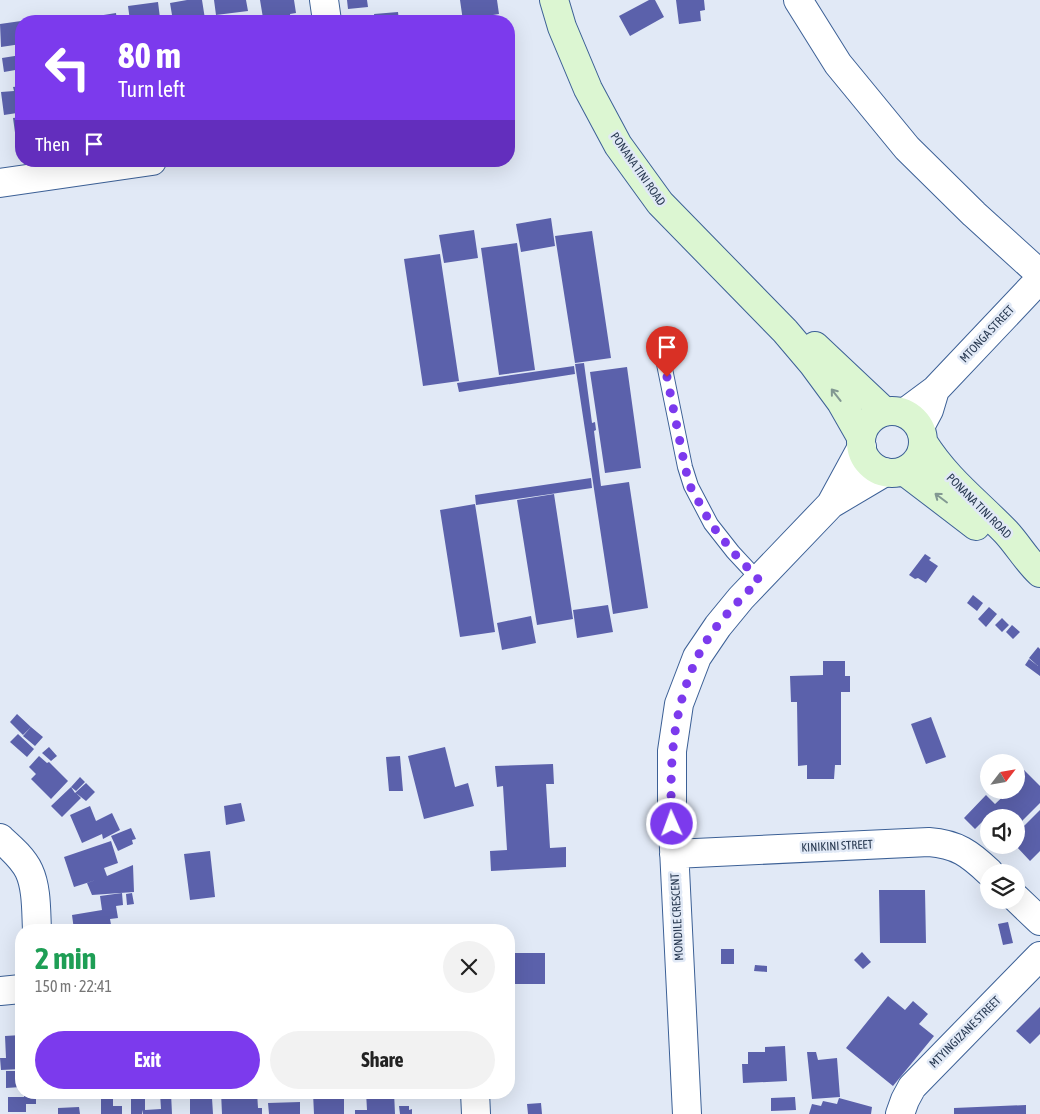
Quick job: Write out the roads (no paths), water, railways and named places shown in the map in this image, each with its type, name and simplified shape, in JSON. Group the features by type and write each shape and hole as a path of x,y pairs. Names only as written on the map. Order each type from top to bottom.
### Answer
{"street":[{"path":"324,0 326,15"},
{"name":"PONANA TINI ROAD","path":"554,0 562,27 588,89 618,144 660,204 785,331 813,364 842,402 862,442 864,456 870,463 895,472 970,521 1018,560 1038,571"},
{"path":"798,0 838,64 907,148 974,214 1040,274"},
{"path":"0,183 111,167"},
{"name":"MTONGA STREET","path":"908,423 935,390 1040,279"},
{"name":"PONANA TINI ROAD","path":"785,331 805,338 860,390 908,423 935,461 1005,532 1038,571"},
{"path":"862,442 869,421 876,415 908,423 921,454 914,464 895,472"},
{"name":"MONDILE CRESCENT","path":"688,1114 672,808 672,751 679,704 697,657 718,626 831,504 862,442"},
{"name":"MONDILE CRESCENT","path":"831,504 895,472"},
{"path":"0,838 22,860 29,871 36,924"},
{"name":"KINIKINI STREET","path":"674,854 929,842 943,843 962,850 980,864"},
{"path":"1025,907 1040,921"},
{"name":"MTYINGIZANE STREET","path":"900,1114 912,1087 1040,956"},
{"path":"0,991 15,990"},
{"path":"475,1099 476,1114"}],"lane":[{"path":"663,359 690,486 711,524 733,552 759,580"}]}
